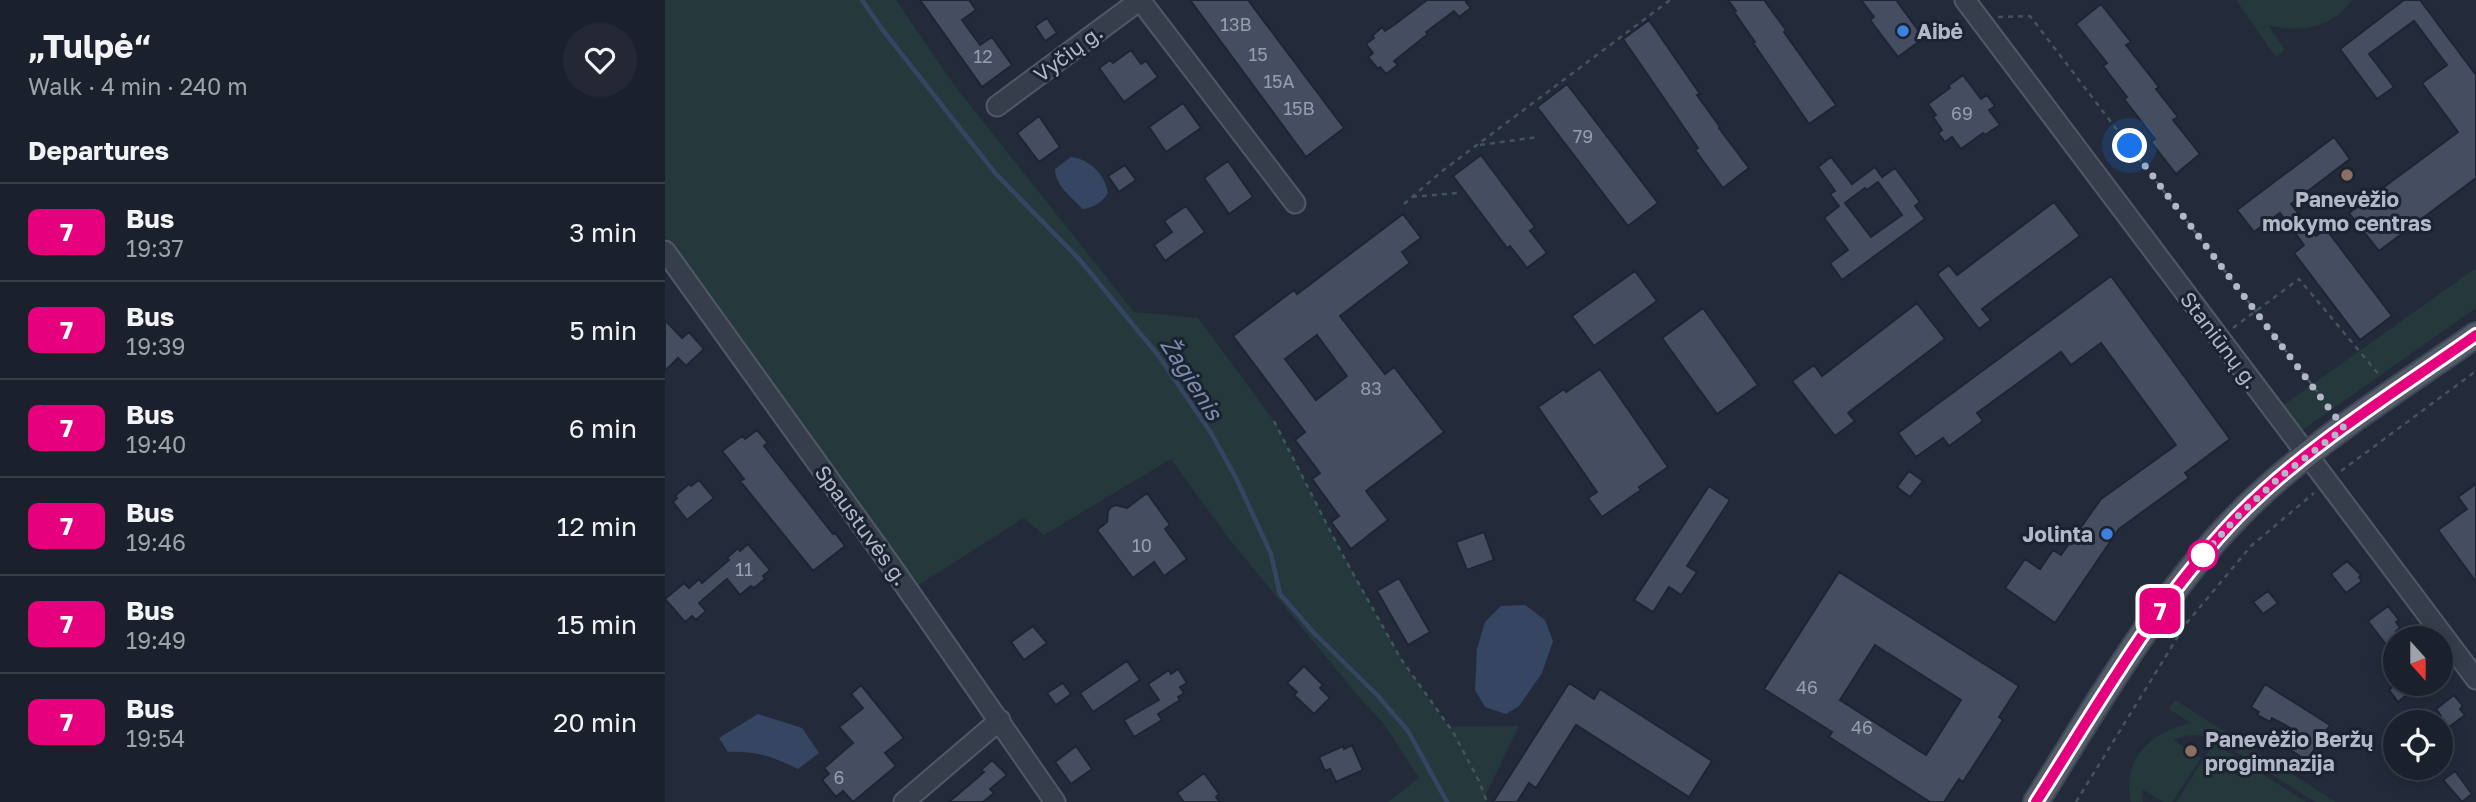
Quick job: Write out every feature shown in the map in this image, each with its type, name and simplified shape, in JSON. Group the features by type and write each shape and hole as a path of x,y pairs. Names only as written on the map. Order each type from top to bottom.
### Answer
{"main road":[{"path":"2036,802 2165,604 2196,562 2237,517 2344,428 2476,335"}],"street":[{"name":"Vyčių g.","path":"997,106 1140,0"},
{"path":"1140,0 1294,202"},
{"name":"Staniūnų g.","path":"1965,0 2476,679"},
{"name":"Spaustuvės g.","path":"668,264 1000,720 1055,802"},
{"path":"904,802 1000,720"}],"path":[{"path":"1403,204 1670,0"},
{"path":"1978,17 2030,16 2344,428"},
{"path":"1477,146 1538,137"},
{"path":"1412,197 1457,193"},
{"path":"2219,338 2299,279 2394,393"},
{"path":"2075,802 2185,625 2251,546 2327,482 2476,371"},
{"path":"1274,421 1341,552 1401,659 1453,732 1487,802"}],"green space":[{"path":"665,0 896,0 954,85 1134,312 1198,318 1274,421 1341,552 1401,659 1449,727 1519,726 1485,796 1487,802 1388,802 1419,778 1384,724 1230,540 1171,459 1044,535 1024,518 914,588 665,236"},
{"path":"2236,0 2352,0 2344,10 2325,23 2291,29 2268,25 2285,50 2276,57"},
{"path":"2476,268 2476,308 2301,431 2282,406"},
{"path":"2175,700 2336,802 2315,802 2216,739 2195,735 2173,740 2201,758 2172,802 2163,802 2142,789 2143,802 2131,802 2131,773 2135,760 2143,749 2164,733 2191,723 2169,709"},
{"path":"2214,743 2306,802 2176,802"}],"water":[{"path":"1071,157 1090,164 1100,174 1106,186 1108,193 1094,206 1083,209 1058,180 1055,169"},
{"path":"1525,605 1545,620 1553,641 1542,673 1519,706 1506,714 1485,707 1475,690 1477,649 1485,622 1501,606"},
{"path":"758,714 802,728 819,753 798,769 764,755 728,752 719,738"}],"building":[{"path":"920,0 969,0 976,10 962,20 980,45 992,37 1012,65 982,87"},
{"path":"1190,0 1248,0 1344,128 1306,157"},
{"path":"1427,0 1468,0 1466,2 1471,8 1459,17 1454,11 1426,32 1428,34 1394,61 1398,65 1386,74 1380,67 1378,69 1368,57 1373,53 1366,44 1382,27 1385,31"},
{"path":"1728,0 1764,0 1836,105 1809,124 1753,43 1755,42"},
{"path":"1861,0 1896,0 1924,38 1898,57 1870,20 1874,17"},
{"path":"2404,0 2420,0 2476,75 2476,178 2379,251 2349,213 2458,132 2422,83 2447,65 2414,21 2369,54 2394,87 2377,99 2340,49"},
{"path":"2101,4 2131,42 2126,45 2159,87 2156,89 2178,117 2173,120 2200,154 2176,174 2151,142 2155,139 2103,66 2107,63 2076,24"},
{"path":"1047,18 1057,33 1045,41 1035,26"},
{"path":"1649,20 1700,94 1697,95 1719,128 1749,168 1723,188 1623,39"},
{"path":"1131,50 1141,64 1146,61 1158,77 1124,102 1099,68 1110,60 1113,63"},
{"path":"1963,75 1981,99 1987,95 1995,106 1989,110 2000,125 1961,149 1952,137 1945,142 1938,133 1942,130 1928,104"},
{"path":"1567,84 1658,203 1628,226 1537,107"},
{"path":"1183,103 1201,128 1166,152 1149,127"},
{"path":"1039,116 1060,147 1039,162 1017,133"},
{"path":"2334,137 2350,159 2291,204 2316,236 2326,229 2392,316 2360,340 2294,253 2304,245 2280,213 2254,232 2237,210"},
{"path":"1481,155 1535,227 1530,231 1547,253 1527,268 1510,246 1507,248 1453,176"},
{"path":"1831,157 1852,184 1875,167 1882,177 1895,168 1920,202 1915,206 1925,219 1842,280 1830,263 1848,250 1824,218 1839,206 1830,194 1835,191 1818,167","holes":["1878,182 1902,215 1871,237 1845,203"]},
{"path":"1228,161 1253,197 1229,214 1204,178"},
{"path":"1125,165 1136,180 1119,192 1108,176"},
{"path":"2054,202 2080,236 1982,309 1991,320 1979,329 1937,274 1949,265 1957,275"},
{"path":"1186,206 1205,232 1165,261 1154,245 1172,232 1164,221"},
{"path":"1403,214 1421,238 1402,252 1410,263 1340,316 1385,374 1394,367 1444,432 1366,491 1388,520 1351,549 1331,522 1339,516 1312,479 1320,473 1295,440 1305,432 1233,336 1294,290 1297,294","holes":["1317,335 1347,376 1316,400 1285,359"]},
{"path":"1635,271 1657,301 1594,346 1572,316"},
{"path":"2111,276 2230,439 2185,473 2189,478 2119,529 2055,623 2005,588 2025,559 2040,569 2053,550 2061,555 2101,499 2176,445 2101,343 2071,365 2061,352 1977,413 1983,421 1949,446 1943,438 1916,457 1898,433"},
{"path":"1917,303 1945,339 1848,413 1855,421 1835,436 1792,381 1814,365 1822,376"},
{"path":"1703,308 1758,385 1717,414 1662,338"},
{"path":"665,320 682,338 689,332 704,349 686,366 678,358 665,371"},
{"path":"1600,369 1668,467 1602,517 1588,498 1597,492 1538,407"},
{"path":"757,430 768,443 764,446 845,546 813,571 740,481 744,479 722,451 742,436 745,439"},
{"path":"1909,471 1923,481 1910,497 1897,487"},
{"path":"699,480 714,498 687,520 673,502 677,498 675,496 689,484 691,486"},
{"path":"2476,484 2476,582 2438,530 2467,509 2458,497"},
{"path":"1709,486 1730,500 1687,566 1697,572 1681,595 1669,587 1653,612 1634,600"},
{"path":"1147,493 1170,525 1165,529 1187,559 1164,576 1154,562 1133,578 1097,530 1107,522 1111,507 1116,505 1127,508"},
{"path":"1484,532 1494,560 1467,570 1456,542"},
{"path":"748,544 770,570 763,576 765,579 740,595 727,579 699,603 706,611 696,620 692,616 685,622 665,599 684,583 689,588 699,579 702,583 729,560 727,558 738,548 740,551"},
{"path":"2347,561 2361,575 2359,577 2362,581 2346,593 2331,574"},
{"path":"1839,572 2019,686 1999,717 2003,720 1963,782 1959,779 1944,802 1930,802 1829,737 1832,732 1764,689","holes":["1875,645 1961,700 1926,755 1840,700"]},
{"path":"1399,578 1430,632 1408,645 1377,591"},
{"path":"2268,591 2278,603 2263,614 2253,602"},
{"path":"2388,606 2399,620 2396,622 2399,626 2383,626 2383,641 2368,621"},
{"path":"1033,626 1047,643 1024,660 1011,642"},
{"path":"1127,661 1140,680 1093,712 1080,693"},
{"path":"1304,666 1323,685 1320,688 1330,698 1314,714 1294,695 1297,692 1287,683"},
{"path":"1178,669 1187,683 1180,687 1184,693 1178,697 1180,700 1158,714 1162,720 1134,737 1124,720 1159,700 1148,684 1169,670 1171,674"},
{"path":"1063,683 1071,694 1056,705 1047,693"},
{"path":"1569,683 1594,699 1600,689 1712,761 1689,797 1576,725 1536,788 1529,783 1517,802 1493,802"},
{"path":"2265,684 2330,725 2307,761 2286,747 2296,731 2272,718 2270,722 2257,715 2259,712 2251,707"},
{"path":"861,685 904,738 885,753 896,766 853,802 843,791 836,797 822,780 829,774 824,768 853,743 839,727 863,708 851,694"},
{"path":"2394,696 2405,696 2398,702"},
{"path":"2453,696 2463,706 2460,709 2465,715 2453,724 2453,710 2436,709"},
{"path":"1352,745 1363,770 1336,782 1330,769 1325,771 1319,757 1343,746 1344,749"},
{"path":"1076,746 1092,769 1071,784 1055,762"},
{"path":"992,760 1007,775 990,789 994,793 983,802 949,802 984,772 981,770"},
{"path":"2455,771 2472,794 2462,802 2443,780 2453,780"},
{"path":"1204,773 1219,794 1216,797 1220,802 1184,802 1177,793"}],"waterway":[{"name":"Žagienis","path":"862,0 996,174 1079,259 1158,355 1211,433 1236,478 1271,554 1280,594 1408,731 1447,802"}],"bus line":[{"name":"7","path":"2036,802 2165,604 2204,552 2280,477 2344,428 2476,335"}],"place":[{"name":"Aibė","path":"1903,31"},
{"name":"Panevėžio mokymo centras","path":"2347,175"},
{"name":"Jolinta","path":"2107,534"},
{"name":"Panevėžio Beržų progimnazija","path":"2191,751"}],"route":[{"path":"2130,146 2344,428 2280,477 2237,517 2203,555"}]}
